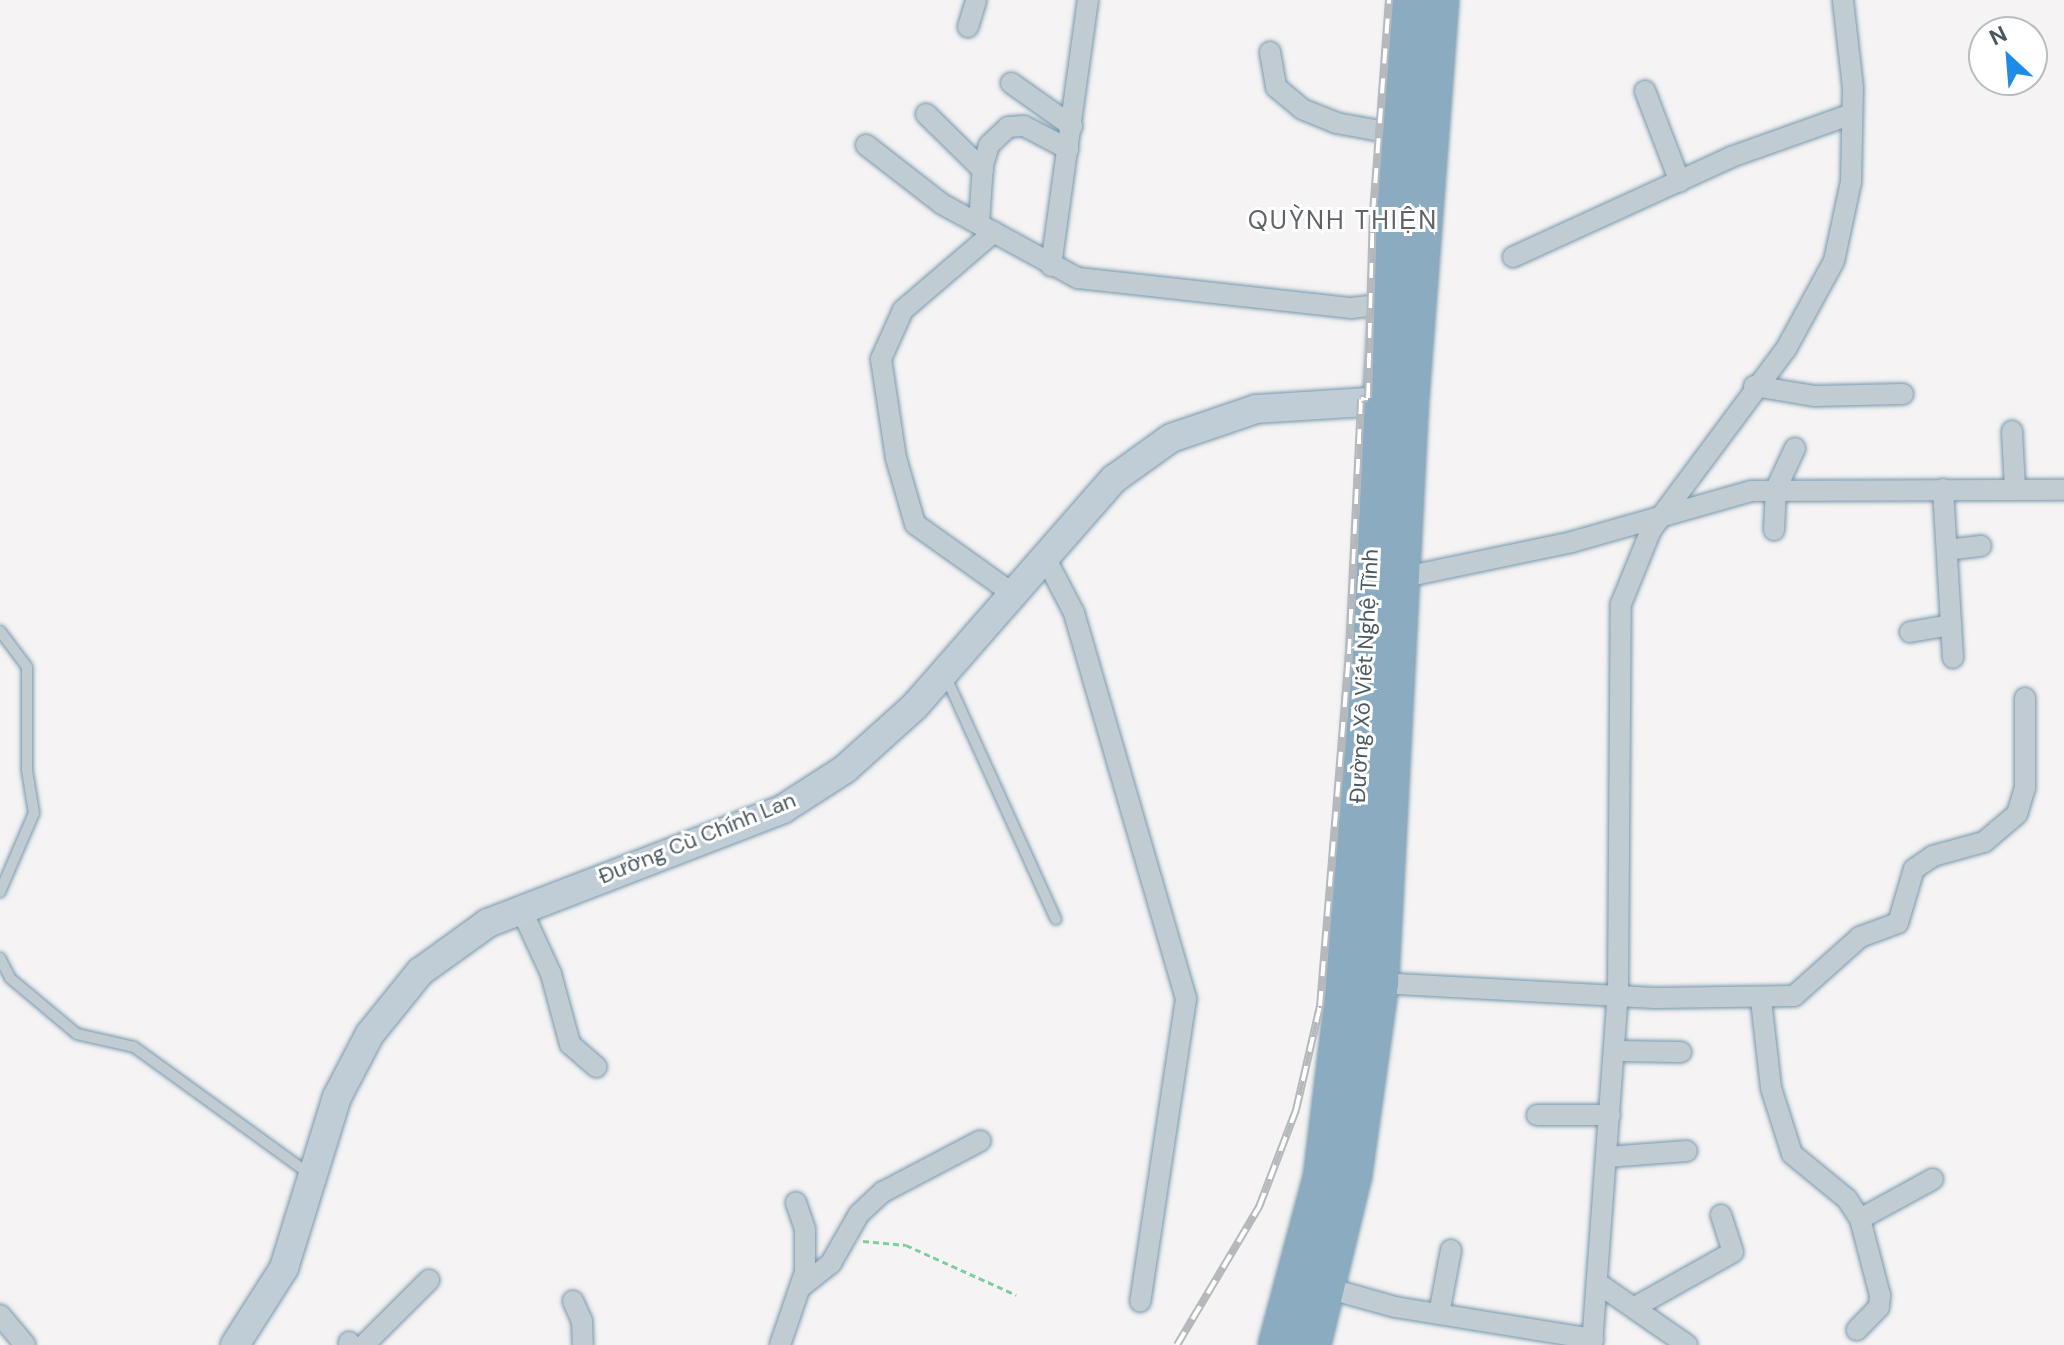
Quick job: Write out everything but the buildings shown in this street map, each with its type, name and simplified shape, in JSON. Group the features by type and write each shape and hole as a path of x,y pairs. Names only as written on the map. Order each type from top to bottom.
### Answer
{"highway":[{"name":"Đường Xô Viết Nghệ Tĩnh","path":"1278,1345 1323,1177 1345,996 1395,399 1411,136 1408,0"},
{"name":"Đường Xô Viết Nghệ Tĩnh","path":"1411,136 1439,0"},
{"name":"Đường Xô Viết Nghệ Tĩnh","path":"1311,1345 1352,1176 1379,983 1400,578 1395,399"}],"street":[{"path":"968,27 976,0"},
{"path":"1051,266 1088,0"},
{"path":"1327,1288 1439,1314 1592,1342 1599,1284 1618,993 1621,604 1635,559 1661,517 1754,386 1786,349 1834,261 1849,198 1852,114 1843,0"},
{"path":"1270,52 1276,87 1302,109 1411,136"},
{"path":"1011,83 1072,126"},
{"path":"1645,91 1680,182"},
{"path":"926,114 983,170"},
{"path":"1513,257 1758,145 1852,114"},
{"path":"1013,594 915,524 896,458 881,359 903,310 986,228 983,170 989,145 1014,126 1068,149"},
{"path":"866,145 932,197 1051,266 1078,278 1142,289 1351,308 1401,303"},
{"path":"1754,386 1815,396 1903,394"},
{"name":"Đường Cù Chính Lan","path":"235,1345 284,1268 337,1097 370,1034 420,972 488,923 783,809 845,769 944,673 1114,479 1171,438 1256,409 1395,399"},
{"path":"2012,431 2015,489"},
{"path":"1774,530 1776,489 1795,448"},
{"path":"1400,578 1776,489 2064,490"},
{"path":"1943,489 1953,658"},
{"path":"1947,550 1981,546"},
{"path":"1045,557 1074,613 1186,999 1140,1302"},
{"path":"1910,632 1951,625"},
{"path":"1379,983 1761,1000 1794,996 1860,937 1893,927 1914,869 1933,856 1984,842 2017,814 2025,788 2025,698"},
{"path":"521,909 551,974 570,1044 596,1067"},
{"path":"1761,1000 1771,1088 1788,1146 1806,1169 1847,1199 1860,1219 1880,1295 1879,1307 1857,1330"},
{"path":"1614,1051 1681,1052"},
{"path":"1537,1115 1610,1115"},
{"path":"802,1286 831,1263 843,1239 883,1192 980,1141"},
{"path":"1607,1157 1687,1151"},
{"path":"1860,1219 1933,1179"},
{"path":"780,1345 802,1286 805,1229 796,1203"},
{"path":"1635,1307 1733,1252 1734,1241 1721,1215"},
{"path":"1439,1314 1451,1250"},
{"path":"354,1344 429,1280"},
{"path":"1599,1284 1687,1345"},
{"path":"573,1301 582,1321 583,1345"},
{"path":"0,1315 25,1345"}],"lane":[{"path":"0,631 27,667 27,770 34,813 0,892"},
{"path":"944,673 1056,919"},
{"path":"0,958 10,978 77,1034 134,1047 313,1176"}],"path":[{"path":"843,1239 906,1245 1016,1295"}],"railway":[{"path":"1177,1345 1259,1207 1296,1110 1320,1006 1349,654 1361,399 1368,398 1373,213 1389,0"}],"district":[{"name":"QUỲNH THIỆN","path":"1343,221"}]}
